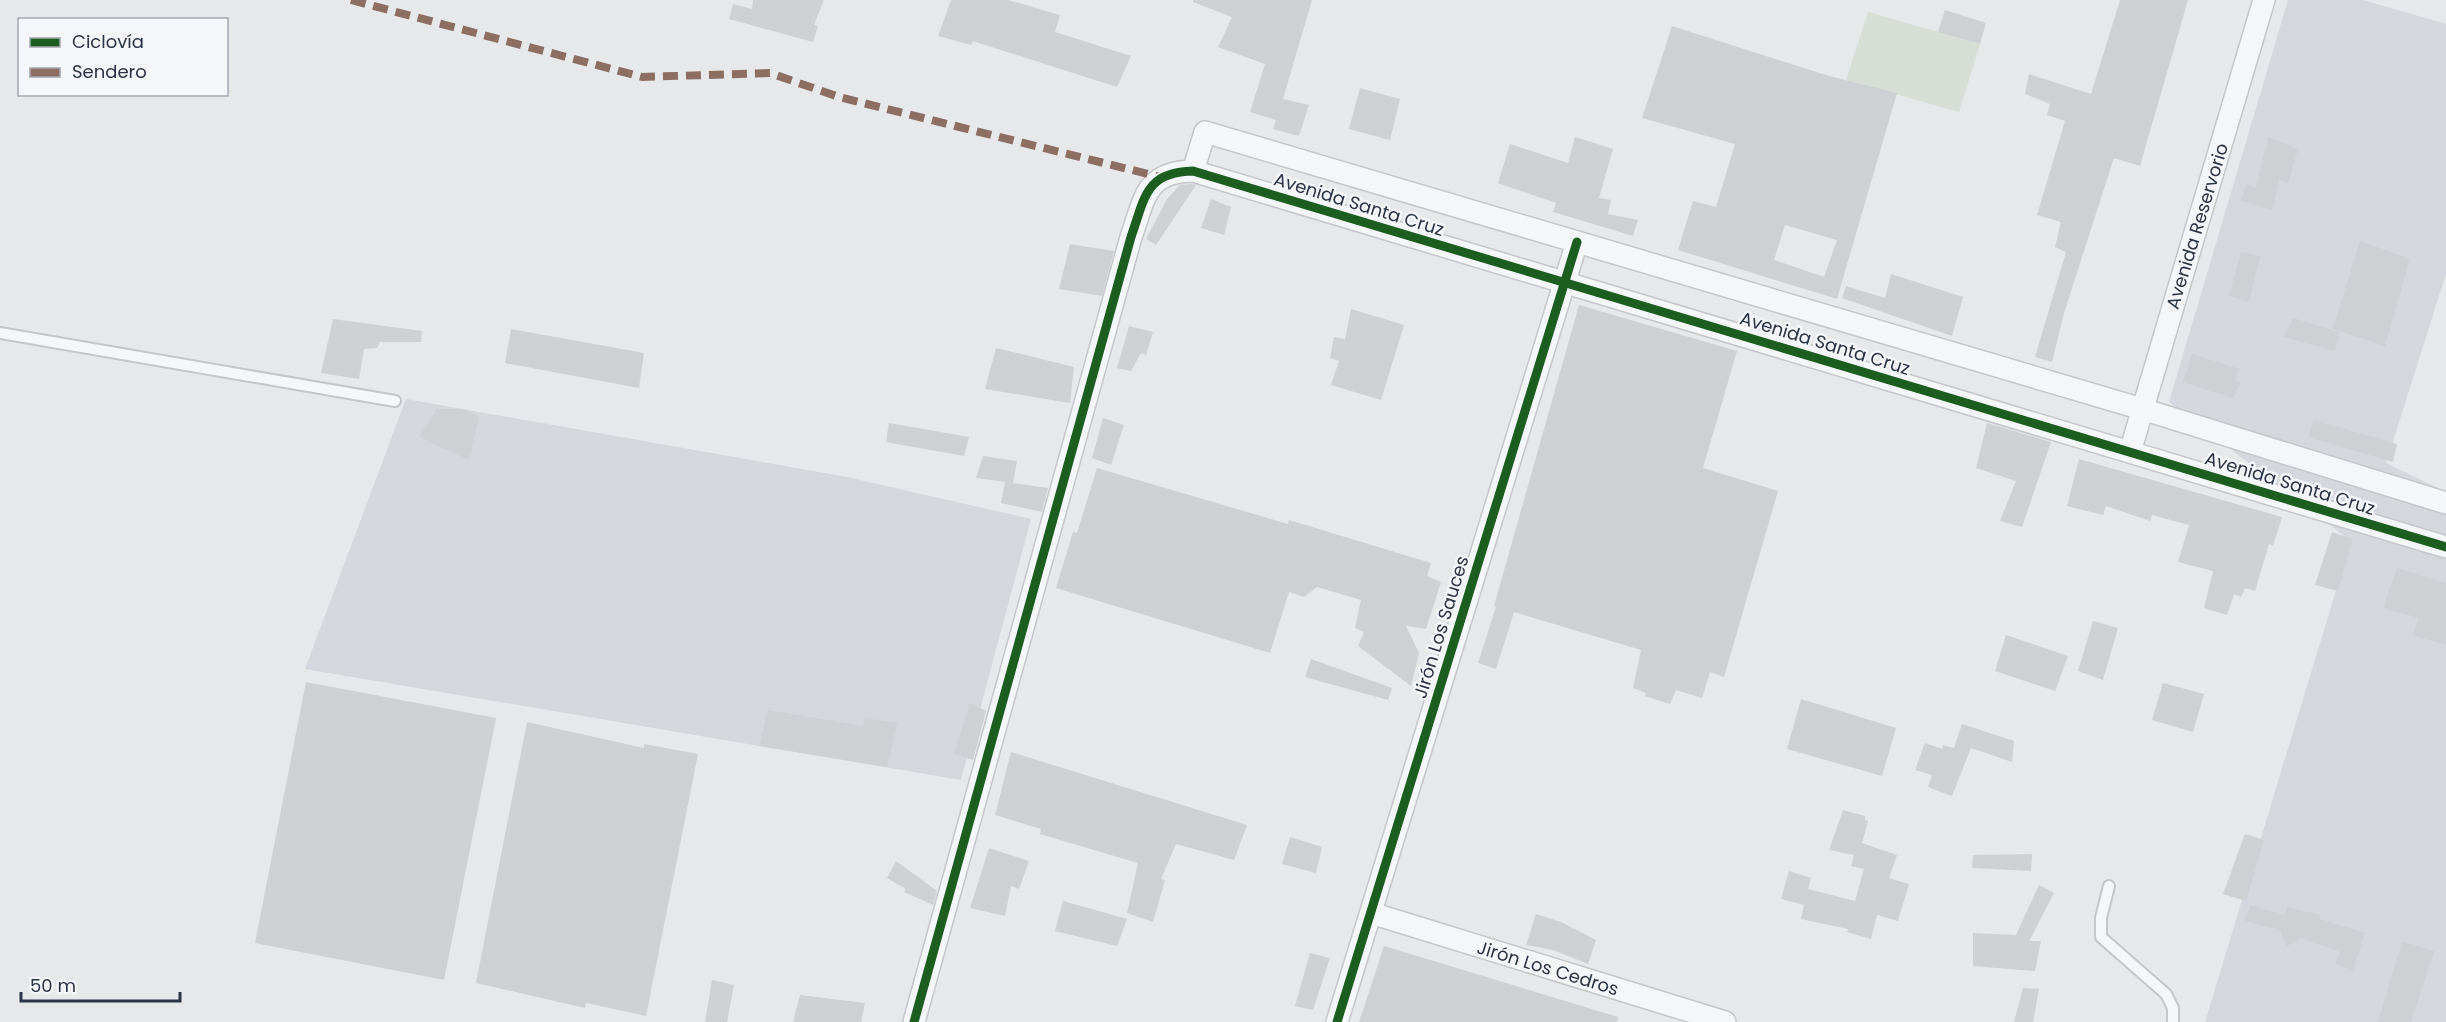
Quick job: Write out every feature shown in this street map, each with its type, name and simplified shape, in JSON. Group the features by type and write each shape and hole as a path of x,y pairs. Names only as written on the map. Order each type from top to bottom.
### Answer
{"street":[{"name":"Avenida Reservorio","path":"2130,452 2264,0"},
{"name":"Avenida Santa Cruz","path":"2446,503 2142,409 1205,132 1193,171 2446,547"},
{"path":"914,1022 1131,237 1149,188 1160,177 1176,172 1193,171"},
{"name":"Jirón Los Sauces","path":"1337,1022 1576,242"},
{"name":"Jirón Los Cedros","path":"1371,913 1725,1022"}],"lane":[{"path":"0,333 395,401"},
{"path":"2109,886 2101,918 2101,937 2166,994 2173,1008 2173,1022"}],"shaded area":[{"path":"2288,0 2363,0 2446,24 2446,274 2386,463 2446,492 2446,1022 2205,1022 2351,541 2169,402"},
{"path":"1868,12 1980,44 1959,112 1846,80"},
{"path":"406,399 847,477 1031,519 961,780 305,669"}],"building":[{"path":"753,0 824,0 814,25 818,26 813,42 729,19 733,4 752,9"},
{"path":"951,0 1008,0 1060,15 1055,32 1131,56 1117,87 973,41 971,45 938,36"},
{"path":"1193,0 1312,0 1283,99 1309,105 1299,136 1273,129 1276,120 1250,112 1265,64 1218,47 1232,17 1193,2"},
{"path":"2120,0 2188,0 2140,166 2114,158 2064,313 2052,362 2035,357 2066,252 2055,247 2061,222 2037,215 2065,121 2047,115 2050,104 2025,94 2029,74 2091,94"},
{"path":"1945,10 1986,23 1980,44 1938,32"},
{"path":"1672,26 1829,76 1897,93 1837,299 1678,250 1693,201 1716,207 1735,144 1642,118","holes":["1785,225 1837,240 1824,277 1774,260"]},
{"path":"1360,88 1400,99 1390,140 1349,129"},
{"path":"1575,137 1613,149 1599,198 1611,200 1608,214 1638,220 1633,236 1553,212 1556,203 1498,183 1510,144 1568,163"},
{"path":"2268,137 2298,149 2288,183 2279,180 2272,210 2241,201 2246,184 2256,188"},
{"path":"1180,185 1196,185 1156,245 1146,239 1167,199"},
{"path":"1211,199 1231,207 1224,235 1201,228"},
{"path":"2360,241 2410,259 2385,346 2333,329"},
{"path":"1070,244 1114,251 1102,296 1059,289"},
{"path":"2241,252 2260,256 2249,302 2229,296"},
{"path":"1891,274 1963,297 1952,336 1842,298 1846,286 1885,298"},
{"path":"1579,305 1737,351 1703,468 1778,491 1724,677 1710,672 1702,698 1676,690 1670,704 1645,696 1646,693 1633,688 1641,650 1514,612 1496,669 1478,663 1496,607 1494,606"},
{"path":"1351,309 1404,325 1381,400 1331,385 1339,361 1330,358 1334,337 1345,339"},
{"path":"2293,318 2339,332 2335,351 2284,337"},
{"path":"333,319 422,331 421,342 380,342 377,348 364,349 359,379 321,373"},
{"path":"1129,326 1153,332 1146,355 1141,353 1131,371 1117,368"},
{"path":"511,329 644,353 639,388 505,363"},
{"path":"996,348 1074,367 1070,403 985,389"},
{"path":"2192,354 2239,369 2235,380 2241,382 2233,398 2183,382"},
{"path":"437,409 464,409 479,417 469,460 419,437"},
{"path":"1103,418 1124,425 1111,465 1092,458"},
{"path":"2314,420 2397,444 2393,462 2308,437"},
{"path":"889,423 969,437 964,456 886,442"},
{"path":"1987,423 2051,442 2022,527 2000,521 2016,481 1976,468"},
{"path":"983,456 1017,461 1013,483 976,478"},
{"path":"2079,459 2282,517 2273,546 2269,544 2255,591 2245,588 2241,597 2234,594 2227,615 2204,608 2213,571 2178,562 2189,525 2152,515 2150,521 2106,506 2103,515 2067,506"},
{"path":"1097,468 1288,524 1289,520 1431,563 1427,576 1441,582 1426,629 1406,626 1419,653 1411,686 1358,646 1364,632 1355,628 1361,600 1317,587 1304,597 1289,592 1270,653 1056,588 1073,532 1077,533"},
{"path":"1005,482 1048,488 1042,512 1001,503"},
{"path":"2332,532 2353,539 2338,591 2315,585"},
{"path":"2397,568 2446,583 2446,645 2413,635 2419,618 2383,608"},
{"path":"2093,621 2118,628 2103,680 2078,671"},
{"path":"2006,635 2068,656 2055,691 1995,671"},
{"path":"1311,659 1392,688 1388,700 1305,677"},
{"path":"306,682 496,718 444,980 255,943"},
{"path":"2163,683 2204,694 2193,732 2152,720"},
{"path":"1801,699 1896,728 1882,776 1787,749"},
{"path":"970,703 986,711 973,760 954,754"},
{"path":"768,710 863,726 865,718 897,723 887,767 759,746"},
{"path":"527,722 644,748 644,744 698,754 646,1016 586,1003 585,1008 476,983"},
{"path":"1962,724 2014,741 2012,762 1971,748 1952,796 1928,787 1932,775 1915,770 1925,743 1942,749 1943,745 1954,748"},
{"path":"1011,752 1247,825 1234,860 1176,844 1161,879 1165,880 1153,922 1127,913 1138,863 1040,834 1041,829 995,815"},
{"path":"1843,810 1865,816 1865,820 1868,821 1862,843 1897,855 1889,878 1909,884 1898,921 1877,915 1871,939 1847,932 1848,929 1801,919 1804,905 1781,899 1789,871 1811,878 1808,889 1855,901 1864,869 1851,866 1854,855 1829,850"},
{"path":"2245,834 2264,840 2246,901 2223,894"},
{"path":"1290,837 1322,847 1316,873 1282,864"},
{"path":"989,848 1029,861 1019,889 1011,886 1005,916 970,908"},
{"path":"2032,854 2031,871 1972,868 1973,855"},
{"path":"896,861 937,891 933,905 904,892 906,889 887,878"},
{"path":"2039,885 2054,893 2029,941 2041,941 2035,971 1973,966 1973,933 2016,935"},
{"path":"1063,901 1127,919 1117,946 1055,931"},
{"path":"2250,905 2285,915 2287,907 2320,915 2320,919 2365,933 2353,971 2335,964 2341,952 2301,938 2287,946 2280,930 2245,921"},
{"path":"1536,914 1561,922 1596,940 1588,964 1553,950 1526,945"},
{"path":"2402,942 2434,951 2411,1022 2378,1022"},
{"path":"1384,946 1618,1017 1617,1022 1359,1022"},
{"path":"1310,953 1330,958 1313,1010 1295,1006"},
{"path":"712,980 734,985 727,1022 705,1022"},
{"path":"2023,988 2039,989 2033,1022 2014,1022"},
{"path":"800,995 865,1003 861,1022 793,1022"}],"marked path":[{"path":"351,0 642,77 770,73 839,97 1160,177"}],"cycle path":[{"path":"914,1022 1131,237 1149,190 1165,176 1193,171 2446,547"},
{"path":"1337,1022 1577,242"}]}
